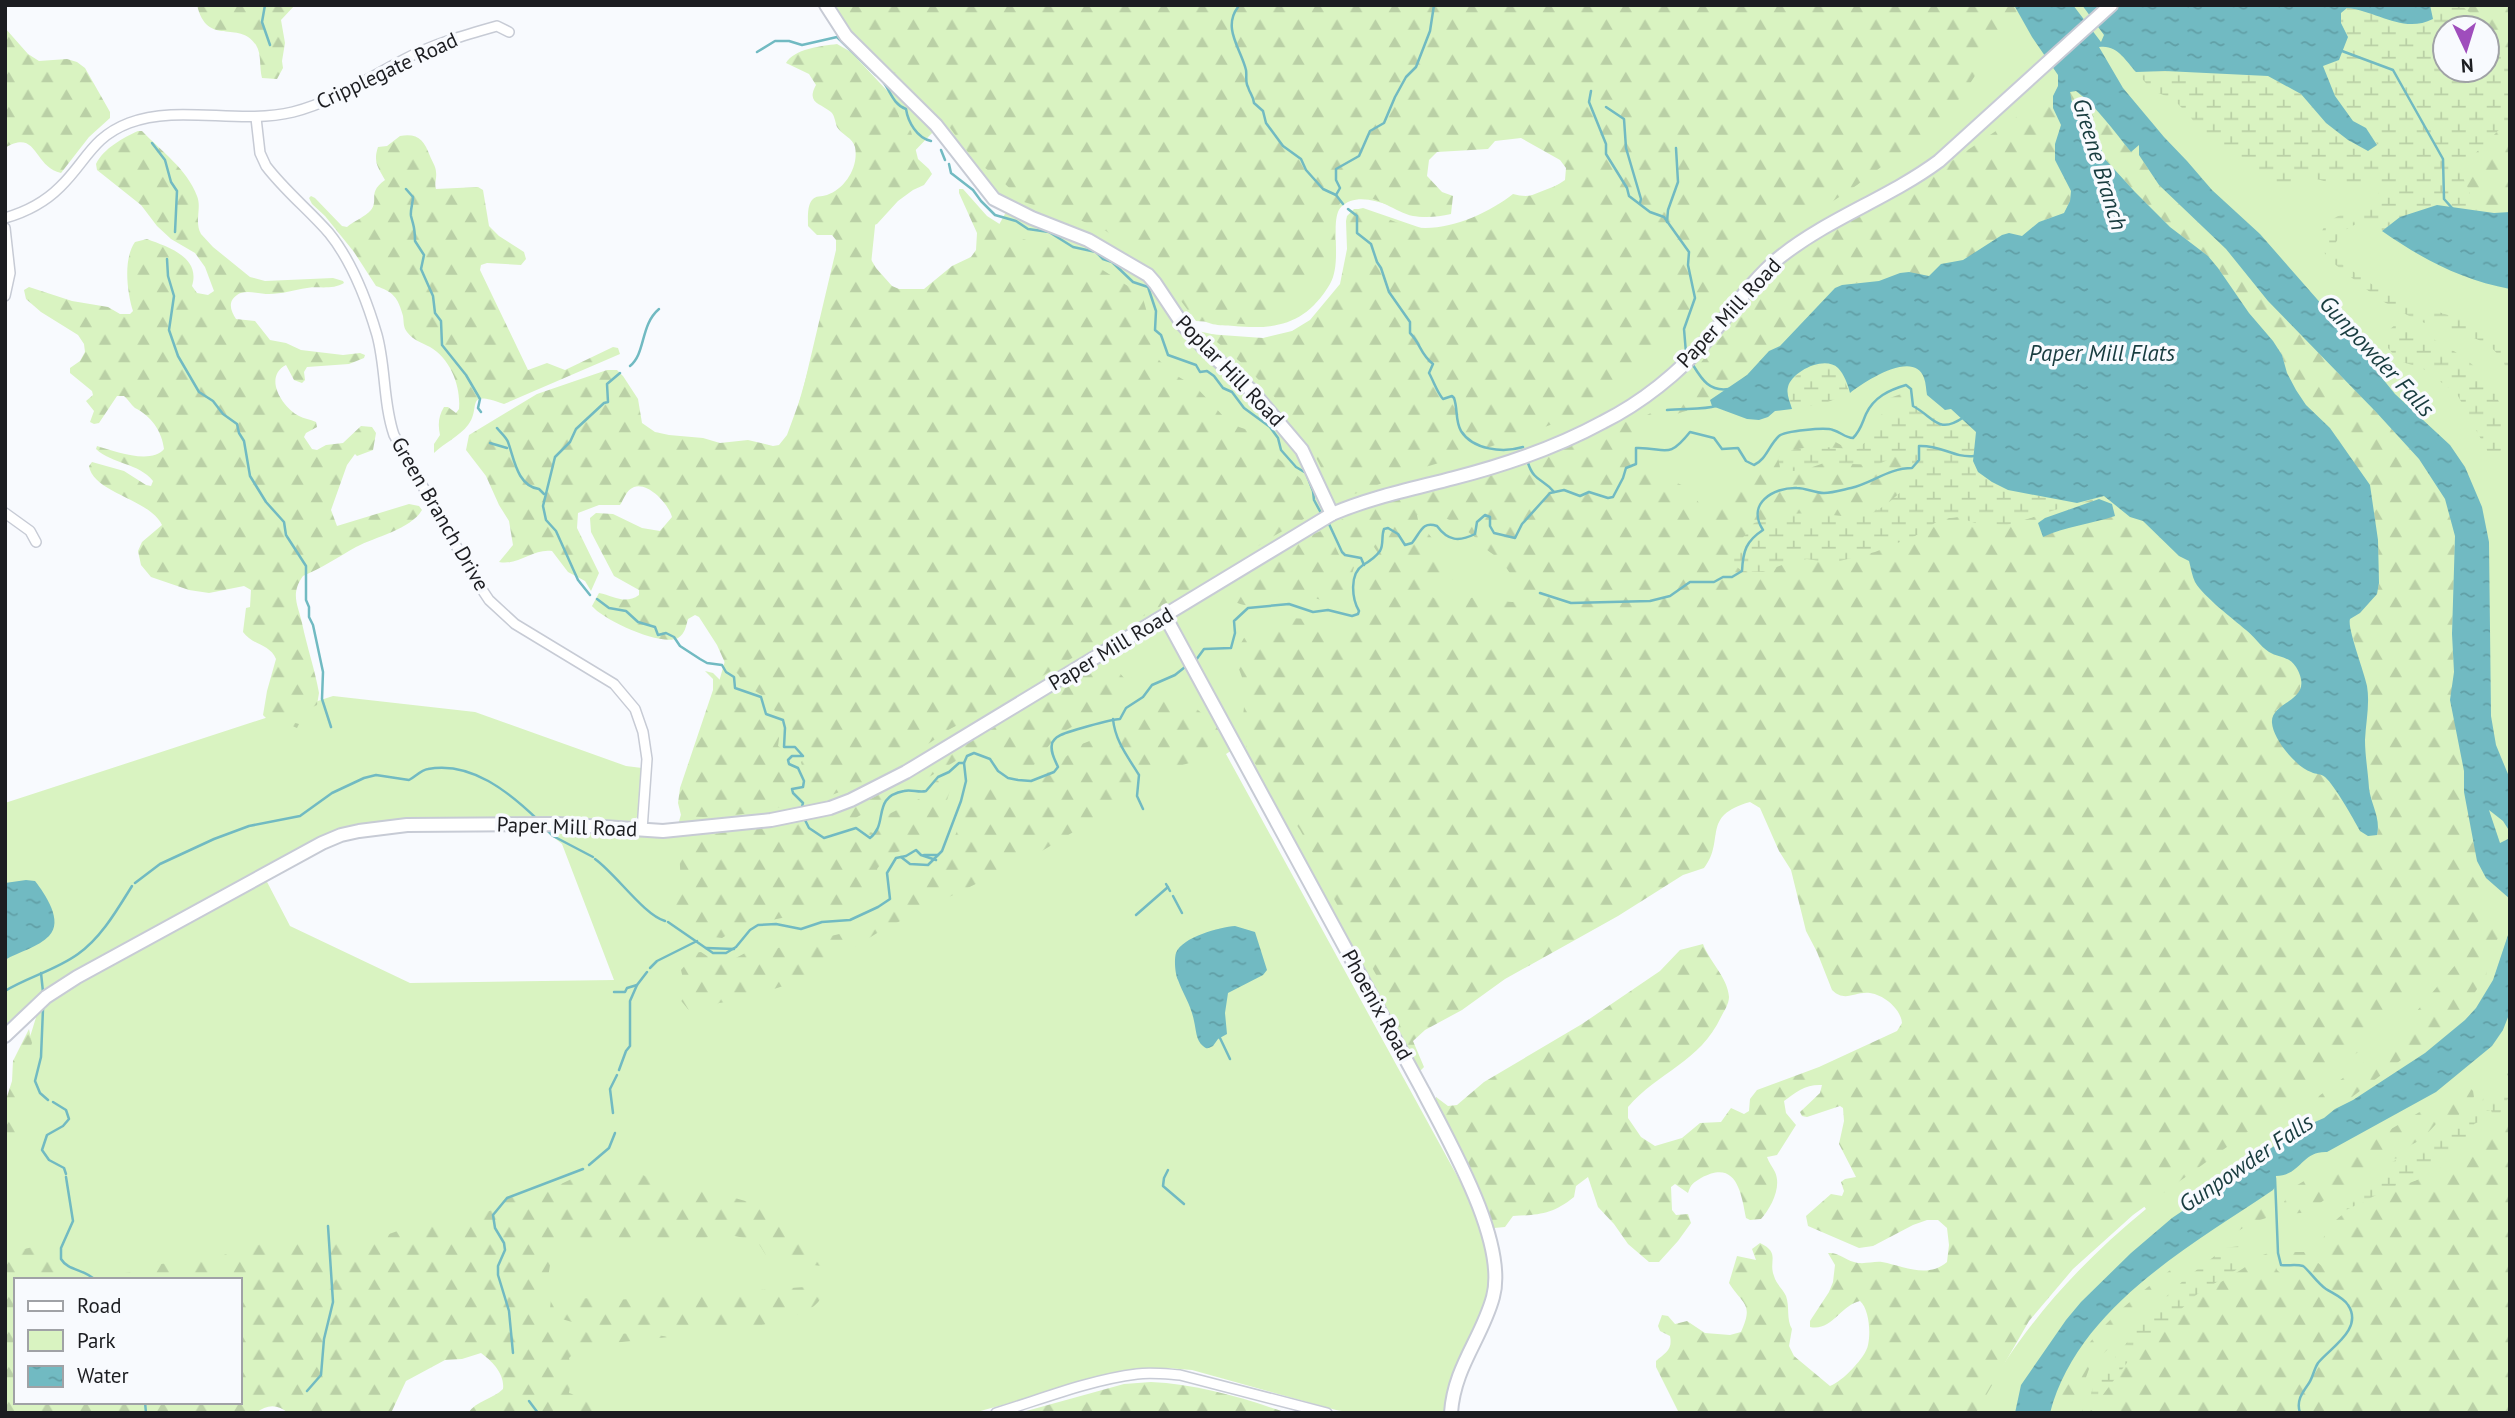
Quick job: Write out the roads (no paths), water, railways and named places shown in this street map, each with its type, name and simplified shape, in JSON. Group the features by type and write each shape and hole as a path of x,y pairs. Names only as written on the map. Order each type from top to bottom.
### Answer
{"main road":[{"name":"Poplar Hill Road","path":"826,5 846,36 936,125 994,198 1032,218 1088,240 1156,283 1177,318 1252,391 1302,450 1332,514"},
{"name":"Paper Mill Road","path":"5,1036 46,997 77,977 341,835 407,825 558,824 681,830 771,820 820,810 850,800 906,772 1332,514 1378,496 1491,467 1573,436 1618,414 1683,365 1758,278 1783,255 1815,233 1924,172 2111,5"},
{"name":"Phoenix Road","path":"1165,616 1413,1072 1463,1170 1482,1217 1495,1267 1494,1294 1457,1380 1451,1413"}],"street":[{"name":"Cripplegate Road","path":"5,218 28,210 52,194 94,145 128,123 170,115 256,118 294,112 357,87 403,60 443,42 498,26 509,32"},
{"name":"Green Branch Drive","path":"256,118 260,153 266,166 329,234 352,271 376,333 382,361 387,413 394,435 482,591 514,624 614,684 635,709 643,732 647,759 642,830"},
{"path":"5,228 10,273 5,296"},
{"path":"5,513 30,531 36,542"},
{"path":"996,1413 1109,1379 1138,1373 1159,1373 1180,1375 1327,1413"}],"water":[{"name":"Paper Mill Flats","path":"2014,5 2073,5 2101,42 2104,35 2082,5 2430,5 2431,20 2411,24 2347,8 2341,13 2341,23 2348,37 2339,60 2323,66 2335,96 2353,121 2366,128 2377,145 2368,151 2326,123 2301,94 2268,76 2136,72 2116,51 2099,47 2123,88 2164,137 2212,190 2260,234 2395,394 2450,445 2465,467 2482,507 2489,542 2491,716 2496,745 2510,779 2510,832 2503,821 2489,810 2500,843 2510,838 2510,899 2486,878 2477,861 2464,792 2464,771 2450,700 2454,672 2452,634 2455,536 2445,499 2419,459 2268,301 2226,249 2159,185 2139,155 2139,145 2131,152 2098,112 2076,91 2070,92 2072,102 2092,121 2104,158 2170,227 2208,256 2218,268 2282,355 2287,373 2306,405 2330,428 2370,485 2378,540 2379,583 2377,594 2360,613 2350,619 2350,624 2367,686 2365,752 2369,788 2378,823 2377,835 2368,836 2360,831 2329,781 2305,769 2286,752 2276,737 2273,715 2297,694 2301,687 2301,679 2293,663 2266,650 2199,588 2189,561 2179,556 2143,521 2130,517 2104,496 2077,503 2008,490 1978,472 1973,461 1976,432 1951,409 1945,410 1927,395 1925,380 1919,370 1900,367 1888,370 1850,393 1838,368 1832,364 1818,364 1802,371 1791,381 1788,392 1792,409 1775,411 1759,420 1747,419 1712,406 1710,400 1747,375 1769,351 1780,346 1835,288 1879,281 1900,273 1929,276 1941,264 1963,260 2002,235 2009,233 2022,236 2039,222 2064,213 2071,191 2055,160 2055,144 2061,125 2053,108 2058,75"},
{"path":"2437,205 2494,213 2510,212 2510,289 2475,280 2443,267 2382,231 2400,217"},
{"path":"2099,499 2112,504 2115,516 2043,537 2038,523 2045,518"},
{"path":"35,881 48,900 55,923 49,936 40,943 5,960 5,883"},
{"path":"1235,926 1255,932 1267,970 1263,975 1228,993 1225,1013 1227,1034 1207,1048 1198,1038 1191,1010 1177,977 1175,956 1180,947 1193,938 1220,928"},
{"path":"2510,929 2510,1012 2503,1030 2492,1046 2436,1092 2327,1152 2312,1155 2291,1172 2276,1176 2273,1190 2172,1258 2110,1312 2085,1342 2064,1376 2050,1413 2015,1413 2021,1385 2066,1320 2131,1253 2172,1218 2236,1175 2252,1161 2425,1053 2465,1020 2476,1008 2493,980"}],"waterway":[{"path":"265,5 262,22 270,45"},
{"path":"1336,195 1340,188 1336,180 1336,169 1359,156 1370,131 1384,123 1406,77 1416,67 1430,31 1434,5"},
{"path":"1238,7 1232,31 1254,103 1263,111 1266,123 1283,146 1301,159 1306,170 1323,189 1336,195 1343,204"},
{"path":"757,52 775,41 802,45 837,37 876,75"},
{"path":"2342,51 2393,70 2443,159 2444,199 2453,209"},
{"path":"881,79 894,100 906,109 914,129 921,137 931,141"},
{"path":"1591,91 1589,102 1606,144 1606,154 1629,196 1650,212 1664,217 1689,252 1688,265 1695,298 1684,329 1686,353"},
{"path":"1606,107 1624,119 1626,148 1640,203"},
{"path":"152,143 165,160 171,182 177,191 175,232"},
{"path":"1667,222 1668,210 1678,182 1676,148"},
{"path":"941,150 945,160"},
{"path":"949,164 951,173 973,190 995,215 1016,221 1028,229 1049,232 1073,247 1096,252 1103,259 1112,262 1133,282 1148,287 1156,311 1155,330 1161,335 1168,355 1196,365 1200,372 1207,371 1223,388 1232,392 1244,408 1270,427 1278,438 1281,450 1296,467 1306,473 1321,513"},
{"path":"406,189 413,197 411,214 415,241 424,255 421,269 433,296 435,313 441,321 442,345 466,375 480,399 478,408 481,412"},
{"path":"1348,209 1357,216 1357,233 1371,244 1389,292 1410,322 1410,333 1433,364 1429,373 1439,393 1443,399 1452,396 1454,398 1461,431 1481,446 1498,450 1523,447"},
{"path":"167,259 168,276 174,296 169,330 178,356 199,392 213,401 223,414 237,424 244,441 250,476 266,502 284,522 286,535 306,566 306,600 323,672 322,699 331,727"},
{"path":"630,366 639,354 649,323 659,309"},
{"path":"1693,365 1703,380 1712,387 1729,389"},
{"path":"590,595 578,580 556,531 546,520 543,506 555,457 570,442 576,429 608,402 607,384 620,373"},
{"name":"Greene Branch","path":"1196,660 1204,649 1231,648 1235,633 1234,621 1248,608 1289,604 1313,612 1328,610 1352,616 1358,614 1353,594 1355,574 1380,551 1384,529 1388,528 1398,534 1405,545 1412,543 1422,528 1428,525 1437,526 1445,535 1459,539 1475,534 1477,522 1485,515 1490,517 1490,526 1494,533 1515,538 1522,524 1550,493 1564,490 1580,496 1589,492 1613,497 1626,468 1636,464 1636,448 1671,450 1690,432 1714,438 1722,449 1738,448 1746,461 1754,465 1762,460 1783,434 1829,429 1853,438 1873,403 1888,392 1906,385 1911,389 1913,406 1937,423 1948,425 1964,417"},
{"path":"1667,410 1716,406"},
{"path":"497,428 508,442 521,477 544,494"},
{"path":"490,443 507,448"},
{"path":"1540,593 1571,603 1650,601 1670,596 1690,582 1714,582 1723,577 1732,577 1742,571 1746,547 1763,530 1758,512 1760,505 1771,494 1788,488 1827,493 1859,486 1896,470 1912,468 1919,460 1919,446 1974,456"},
{"path":"1528,463 1533,474 1554,492"},
{"path":"1329,524 1342,552 1361,558 1364,565"},
{"path":"597,599 609,608 626,611 638,622 655,627 658,635 666,633 674,637 680,646 707,663 722,665 726,672 734,677 735,688 761,697 766,714 783,720 784,747 795,747 803,756 792,756 788,760 789,764 798,768 804,781 803,787 792,789 803,803 801,810"},
{"name":"Greene Branch","path":"901,857 910,864 928,865 942,851 961,801 966,781 964,763 967,756 974,753 990,759 998,771 1008,778 1018,780 1031,781 1054,772 1058,767 1052,747 1057,737 1120,719 1126,708 1143,697 1152,685 1175,675 1185,667"},
{"path":"1113,719 1119,742 1139,775 1137,796 1143,809"},
{"path":"804,818 809,828 824,838 856,828 870,838 879,826 887,799 904,791 926,791 938,777 959,763 964,763"},
{"name":"Greene Branch","path":"135,883 160,864 214,839 249,826 300,816 332,793 376,775 409,780 428,769 444,768 474,774 502,789 538,820"},
{"name":"Greene Branch","path":"547,830 553,836 593,857"},
{"name":"Greene Branch","path":"668,922 713,953 726,953 758,925 776,924 801,929 822,922 850,920 890,899 887,873 896,858 916,850 921,855 936,860"},
{"name":"Greene Branch","path":"924,855 938,855"},
{"name":"Greene Branch","path":"595,859 648,911 665,921"},
{"path":"1166,884 1170,891"},
{"name":"Greene Branch","path":"5,991 61,965 78,954 108,923 132,886"},
{"path":"1136,915 1168,887"},
{"path":"1173,896 1182,913"},
{"path":"650,968 657,961 697,941"},
{"name":"Greene Branch","path":"706,948 734,949"},
{"path":"619,1070 630,1046 630,1001 647,972"},
{"path":"41,973 43,992"},
{"path":"614,992 625,992 627,988 637,985"},
{"path":"43,1009 41,1057 35,1081 40,1093 48,1100"},
{"path":"1220,1038 1230,1059"},
{"path":"613,1113 610,1089 617,1075"},
{"path":"53,1102 66,1110 69,1119 63,1126 47,1135 42,1150 49,1160 64,1168 66,1174"},
{"path":"589,1165 609,1148 615,1133"},
{"path":"513,1353 509,1311 498,1275 498,1266 505,1250 504,1243 495,1228 493,1215 507,1198 583,1169"},
{"path":"1168,1170 1163,1186 1184,1204"},
{"path":"66,1177 73,1221 61,1248 61,1259 68,1266 92,1278"},
{"path":"2275,1178 2278,1253 2281,1265 2303,1266 2323,1287 2346,1302 2352,1314 2349,1330 2317,1365 2300,1397 2300,1413"},
{"path":"307,1391 321,1375 324,1339 333,1302 328,1226"},
{"path":"529,1401 538,1413"},
{"path":"145,1404 146,1413"}],"water label":[{"name":"Gunpowder Falls","path":"2377,356"},
{"name":"Gunpowder Falls","path":"2246,1163"}]}
